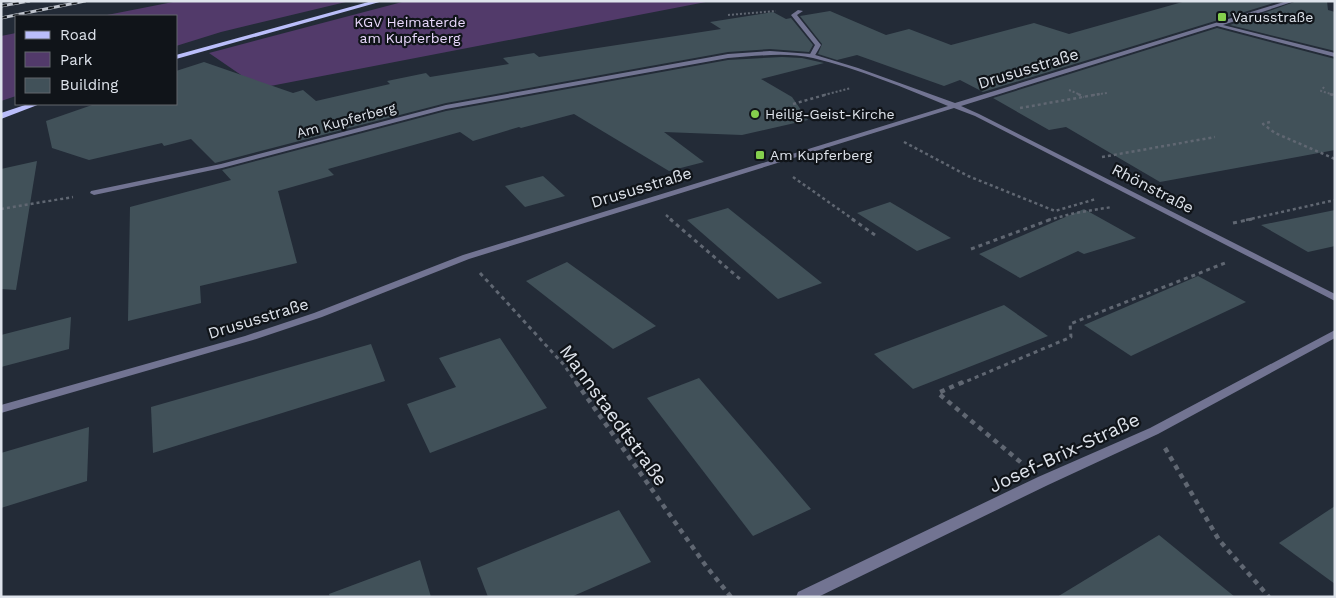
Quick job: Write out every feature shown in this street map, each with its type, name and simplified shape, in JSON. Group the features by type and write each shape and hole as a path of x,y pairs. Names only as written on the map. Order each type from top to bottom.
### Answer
{"main road":[{"path":"178,57 380,1"},
{"path":"1,116 33,105"}],"street":[{"name":"Drususstraße","path":"1,409 249,338 318,315 466,257 1293,1"},
{"path":"800,11 794,15 818,44 812,56"},
{"path":"1217,25 1335,55"},
{"name":"Am Kupferberg","path":"94,193 222,166 408,116 488,98 728,56 770,53 812,56 856,69 956,106"},
{"name":"Rhönstraße","path":"956,106 1070,162 1335,298"},
{"name":"Josef-Brix-Straße","path":"804,597 1044,481 1154,431 1335,332"}],"path":[{"path":"728,15 778,11 794,15"},
{"path":"1324,87 1321,90 1335,96"},
{"path":"1016,109 1107,93"},
{"path":"793,104 817,98"},
{"path":"1270,122 1263,124 1282,136 1335,159"},
{"path":"879,129 968,176 1055,211 1124,190"},
{"path":"1070,162 1215,137"},
{"path":"772,162 875,235"},
{"path":"1,209 94,193"},
{"path":"648,200 740,279"},
{"path":"1203,230 1335,200"},
{"path":"971,249 1039,221 1095,208 1150,204"},
{"path":"1044,481 938,393 1070,337 1070,324 1249,254"},
{"name":"Mannstaedtstraße","path":"466,257 564,365 706,566 731,597"},
{"path":"1154,431 1219,540 1269,597"}],"green space":[{"path":"178,1 350,1 221,32 178,45 178,15 107,15"},
{"name":"KGV Heimaterde am Kupferberg","path":"406,1 711,1 260,88 209,53"},
{"path":"15,33 15,96 1,101 1,36"}],"building":[{"path":"1186,1 1280,1 983,92 960,80 944,86 857,55 837,60 818,54 822,44 800,16 830,11 886,35 909,29 951,45 1034,23 1069,34"},
{"path":"1297,1 1327,1 1328,10 1335,12 1335,51 1230,25"},
{"path":"773,12 786,19 791,18 813,45 809,52 770,49 728,52 446,103 215,163 191,139 164,146 162,143 89,160 52,148 46,121 92,105 178,105 178,70 204,62 293,93 303,90 316,101 390,84 387,81 426,73 430,77 509,64 503,58 534,53 539,57 721,29 710,22"},
{"path":"1217,28 1335,59 1335,150 1160,182 1066,127 1049,130 993,98"},
{"path":"782,57 802,58 824,63 761,79 792,97 808,120 742,135 664,132 704,162 669,171 574,114 519,127 473,141 460,132 328,169 334,175 278,191 297,263 200,286 201,303 128,321 130,207 231,180 222,170 446,111 728,60"},
{"path":"37,161 16,290 1,289 1,169"},
{"path":"543,176 565,196 525,207 505,186"},
{"path":"890,202 951,238 917,251 857,213"},
{"path":"728,208 822,283 778,299 687,220"},
{"path":"1084,209 1136,238 1084,254 1078,251 1020,278 979,254"},
{"path":"1335,210 1335,246 1308,252 1261,225"},
{"path":"567,262 656,326 613,349 526,281"},
{"path":"1198,276 1246,302 1131,356 1084,325"},
{"path":"1004,305 1048,336 913,389 874,354"},
{"path":"71,317 69,349 1,367 1,335"},
{"path":"500,338 547,408 430,453 407,404 456,387 439,358"},
{"path":"371,344 385,381 153,453 151,407"},
{"path":"699,378 811,509 753,536 647,398"},
{"path":"89,427 87,481 1,508 1,453"},
{"path":"1335,506 1335,584 1279,543"},
{"path":"619,510 651,562 571,597 488,597 477,568"},
{"path":"1159,535 1235,597 1057,597"},
{"path":"420,560 431,597 330,597 329,594"}],"railway":[{"path":"1,6 29,1"},
{"path":"16,15 85,1"},
{"path":"1,18 15,15"}],"place":[{"name":"Varusstraße","path":"1222,17"},
{"name":"Heilig-Geist-Kirche","path":"755,114"},
{"name":"Am Kupferberg","path":"760,155"}]}
